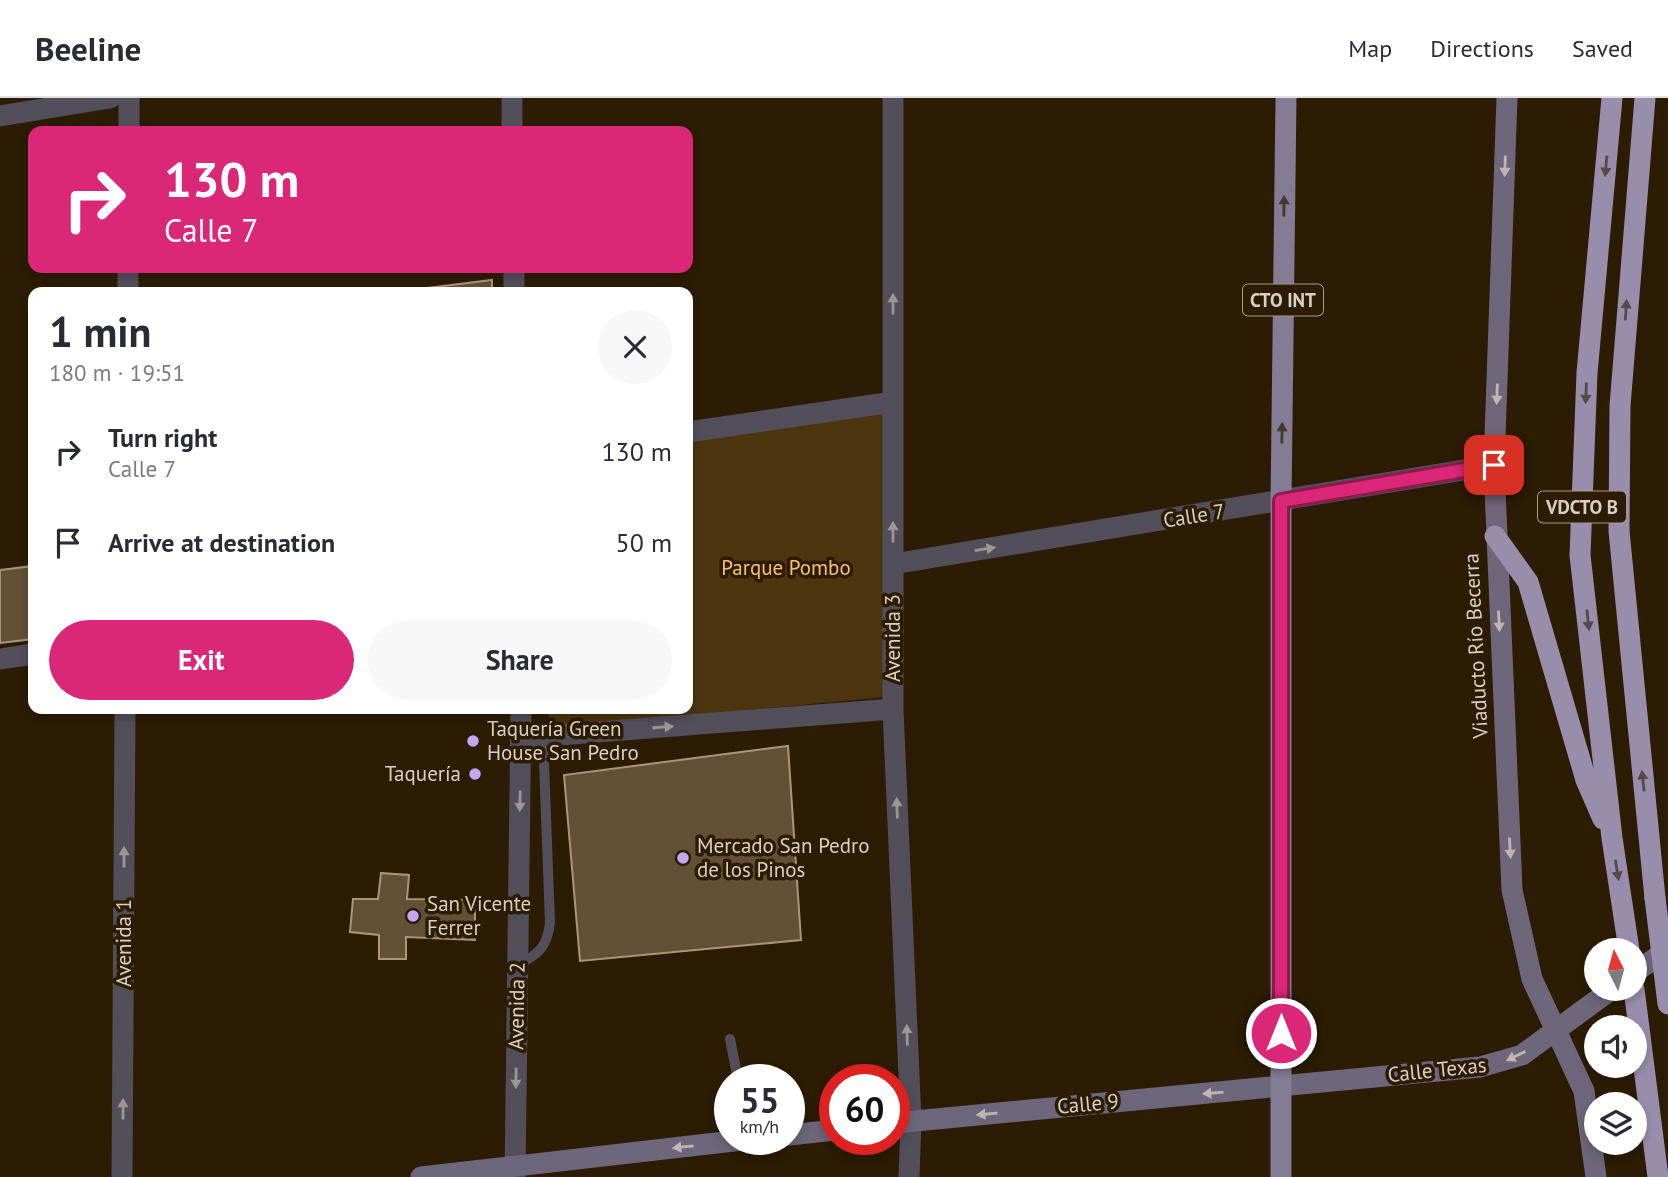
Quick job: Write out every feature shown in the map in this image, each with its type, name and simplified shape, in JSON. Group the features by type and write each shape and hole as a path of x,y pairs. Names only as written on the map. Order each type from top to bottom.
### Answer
{"highway":[{"name":"VDCTO B","path":"1612,98 1587,373 1580,555 1612,838 1627,938"},
{"name":"VDCTO B","path":"1645,98 1621,393 1619,531 1668,1004"},
{"path":"1495,536 1528,582 1586,780 1612,838"},
{"path":"1636,1001 1658,1177"}],"main road":[{"name":"CTO INT","path":"1281,1177 1281,501 1286,98"}],"street":[{"path":"0,116 110,98"},
{"path":"129,98 129,126"},
{"path":"512,98 512,126"},
{"name":"Avenida 3","path":"893,98 893,709 901,1064"},
{"name":"Viaducto Río Becerra","path":"1507,98 1494,465 1512,890 1532,979 1584,1091 1596,1177"},
{"path":"693,431 893,402"},
{"name":"Calle 7","path":"893,564 1494,465"},
{"path":"0,659 28,655"},
{"path":"532,737 893,709"},
{"name":"Avenida 1","path":"122,1177 125,714"},
{"name":"Avenida 2","path":"515,1171 518,965 532,737 523,714"},
{"path":"1647,964 1668,949"},
{"name":"Calle Texas","path":"1281,1086 1501,1063 1522,1055 1595,1001"},
{"name":"Calle 9","path":"910,1121 1281,1086"},
{"path":"421,1177 515,1171 714,1144"},
{"name":"Avenida 3","path":"906,1155 909,1177"}],"lane":[{"path":"518,965 541,952 548,939 550,922 532,737"},
{"path":"730,1038 735,1064"}],"green space":[{"name":"Parque Pombo","path":"884,412 885,697 549,729 548,714 693,714 693,438"}],"building":[{"path":"492,280 492,287 435,287"},
{"path":"28,567 28,640 0,643 0,570"},
{"name":"Mercado San Pedro de los Pinos","path":"788,746 801,940 580,961 564,775"},
{"name":"San Vicente Ferrer","path":"381,873 409,875 407,899 475,900 475,940 406,937 406,959 379,959 379,935 350,932 353,899 378,899"}],"place":[{"name":"Taquería Green House San Pedro","path":"473,741"},
{"name":"Taquería","path":"475,774"},
{"name":"Mercado San Pedro de los Pinos","path":"683,858"},
{"name":"San Vicente Ferrer","path":"413,916"}],"route":[{"path":"1281,1033 1281,501 1494,465"}]}
